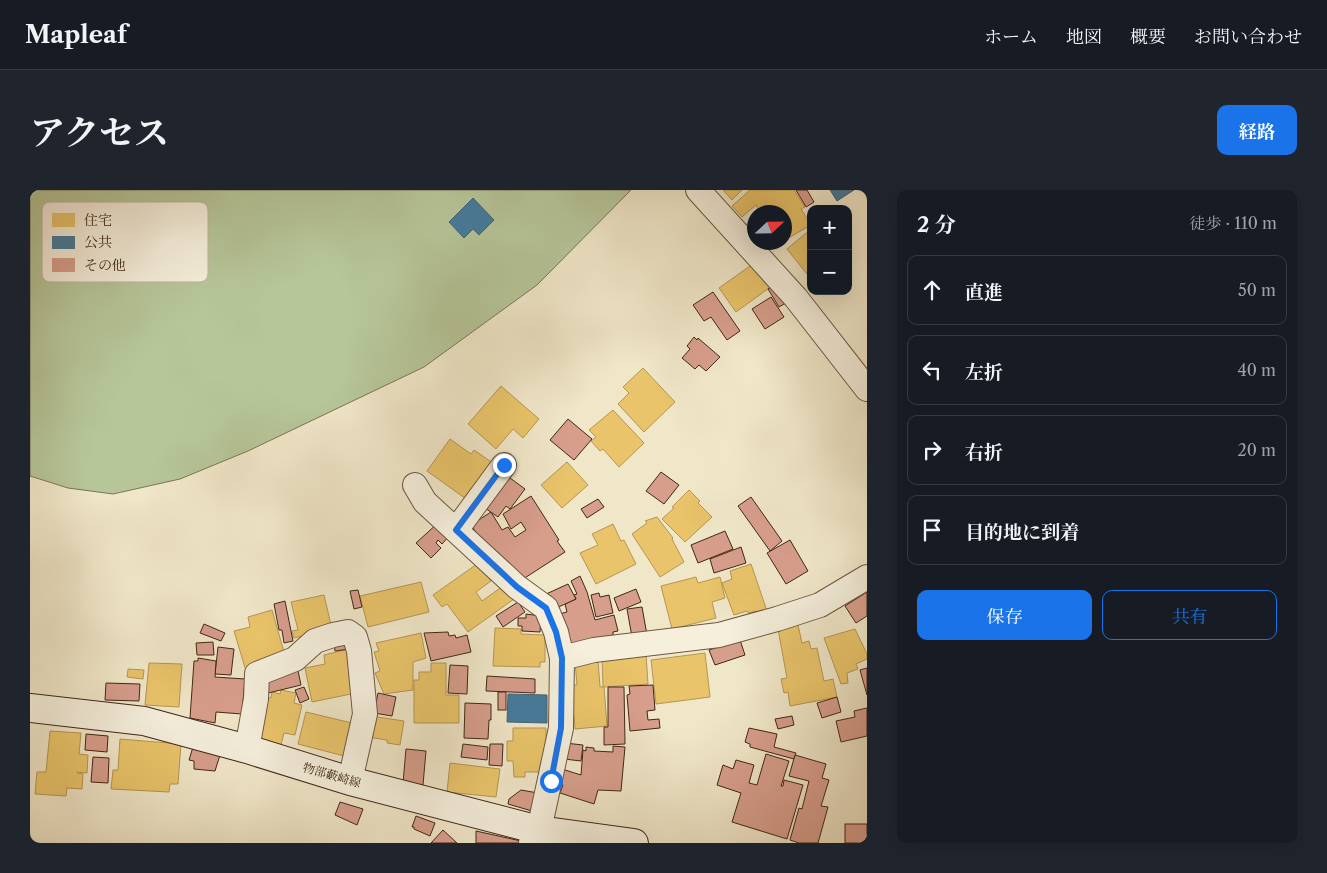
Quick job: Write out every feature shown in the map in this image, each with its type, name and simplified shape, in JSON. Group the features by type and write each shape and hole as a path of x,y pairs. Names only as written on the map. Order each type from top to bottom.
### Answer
{"main road":[{"name":"物部藪崎線","path":"30,708 144,720 247,749 535,837 634,843"}],"street":[{"path":"698,190 796,298 867,389"},
{"path":"456,530 504,465"},
{"path":"416,486 425,502 517,587 546,608 556,632 562,658 561,728 535,837"},
{"path":"562,658 594,650 719,635 777,620 820,605 867,577"},
{"path":"247,749 256,699 257,674 296,659 314,641 348,632 355,637 359,651 365,714 350,781"}],"green space":[{"path":"30,190 631,190 537,285 424,367 248,451 180,479 113,494 68,488 30,476"}],"building: 住宅":[{"path":"723,190 742,190 732,200"},
{"path":"794,190 805,207 801,209 807,219 807,227 792,236 792,205 747,205 747,213 742,217 732,206 749,191"},
{"path":"807,232 807,274 788,250 792,250 792,245"},
{"path":"757,261 776,283 736,312 719,288"},
{"path":"643,368 675,402 644,432 618,404 629,393 623,387"},
{"path":"501,386 539,419 523,438 513,429 496,449 468,424"},
{"path":"613,410 644,443 619,467 603,449 600,451 591,441 596,437 589,430"},
{"path":"450,439 471,454 474,450 497,466 469,501 427,471"},
{"path":"567,462 588,485 562,508 541,485"},
{"path":"689,490 700,501 698,503 712,517 685,542 662,519"},
{"path":"657,517 673,538 684,562 660,577 632,534 647,523 645,521"},
{"path":"613,524 621,541 624,540 636,564 596,584 580,553 598,545 592,534"},
{"path":"477,564 491,581 476,592 482,601 503,586 514,599 468,632 447,604 442,607 433,595"},
{"path":"751,564 768,614 758,617 756,611 748,613 747,611 734,615 722,583 732,579 730,571"},
{"path":"696,577 698,583 720,577 725,598 712,602 716,618 672,629 661,586"},
{"path":"421,582 429,612 368,627 360,596"},
{"path":"324,595 332,629 294,638 292,631 298,630 291,602"},
{"path":"272,610 286,659 246,671 234,631 250,627 248,617"},
{"path":"798,625 802,643 809,641 811,649 817,648 824,681 833,679 837,697 790,706 788,692 784,693 781,679 787,678 778,629"},
{"path":"495,628 521,629 521,634 545,635 545,662 540,662 540,667 493,666"},
{"path":"855,629 867,654 867,659 856,664 858,669 847,673 848,683 841,684 824,638"},
{"path":"421,633 426,658 413,662 413,690 384,694 375,673 380,671 374,652 379,651 376,643"},
{"path":"348,649 356,693 312,702 305,668 325,664 324,655"},
{"path":"705,653 710,697 656,704 651,660"},
{"path":"646,654 648,684 603,687 602,658"},
{"path":"598,660 600,687 604,687 607,726 575,729 574,715 571,716 571,685 577,685 575,662"},
{"path":"149,663 182,664 179,707 145,705"},
{"path":"431,663 446,663 446,695 459,695 459,723 414,723 414,680 419,680 419,672 431,672"},
{"path":"128,669 144,670 143,679 127,677"},
{"path":"281,690 296,693 294,703 302,705 295,735 284,733 281,745 256,737 262,696 271,698 272,692 280,694"},
{"path":"306,712 352,723 344,756 298,744"},
{"path":"371,716 404,721 400,745 387,743 387,740 367,737"},
{"path":"513,728 546,728 546,772 525,772 525,777 514,777 513,761 507,761 507,741 513,741"},
{"path":"50,731 81,733 79,754 88,755 87,773 77,772 83,774 82,789 67,788 66,796 35,794 37,772 46,772"},
{"path":"120,739 181,744 178,784 170,784 169,792 111,789 113,770 118,770"},
{"path":"450,763 500,769 496,797 447,792"}],"building: 公共":[{"path":"830,190 854,190 837,201"},
{"path":"473,198 494,220 479,235 473,229 464,238 449,222"},
{"path":"508,694 547,695 547,723 507,722"}],"building: その他":[{"path":"796,190 807,190 814,202 806,207"},
{"path":"781,281 794,298 779,307 768,289"},
{"path":"713,292 740,331 727,340 711,317 704,321 693,305"},
{"path":"771,297 784,317 765,329 752,309"},
{"path":"694,337 697,340 698,338 720,357 706,371 699,365 695,369 682,358 690,349 687,346"},
{"path":"568,419 592,439 574,460 550,440"},
{"path":"661,472 679,485 664,504 646,491"},
{"path":"506,475 525,489 510,509 506,506 498,517 485,508"},
{"path":"531,496 565,552 520,581 495,561 471,525 491,512 502,530 508,527 515,537 526,530 521,522 511,529 503,514"},
{"path":"751,497 782,541 770,551 738,506"},
{"path":"598,499 604,507 587,518 581,509"},
{"path":"439,522 451,534 442,544 438,540 436,543 441,548 431,558 416,543"},
{"path":"725,531 733,549 698,563 691,545"},
{"path":"790,540 808,571 786,584 767,553"},
{"path":"741,547 746,563 714,573 710,559"},
{"path":"580,576 595,620 614,615 618,631 613,632 613,635 566,646 555,615 567,612 565,604 576,599 574,595 577,594 571,581"},
{"path":"568,584 576,599 552,610 544,595"},
{"path":"636,589 641,602 619,611 614,598"},
{"path":"358,590 362,607 354,609 350,591"},
{"path":"867,592 867,616 856,623 845,606"},
{"path":"599,593 600,597 609,595 613,613 596,617 591,595"},
{"path":"285,601 293,641 284,643 282,630 279,630 274,604"},
{"path":"518,602 525,612 503,627 496,616"},
{"path":"642,607 647,635 632,637 627,609"},
{"path":"526,614 541,616 540,632 522,631 522,626 518,626 518,618 526,618"},
{"path":"204,624 225,633 221,641 200,633"},
{"path":"448,632 449,636 455,635 456,638 467,635 471,652 431,661 424,633"},
{"path":"348,637 350,649 335,651 334,639"},
{"path":"740,640 745,655 715,665 709,650"},
{"path":"213,642 214,655 197,655 196,643"},
{"path":"218,647 234,649 231,675 215,674"},
{"path":"198,658 216,661 215,677 245,679 242,714 216,712 215,723 190,718 194,661 198,661"},
{"path":"450,665 468,666 467,694 448,693"},
{"path":"297,666 301,685 264,694 261,681"},
{"path":"867,668 867,695 860,670"},
{"path":"487,676 535,679 535,693 486,691"},
{"path":"106,683 140,684 139,701 105,700"},
{"path":"653,685 655,710 647,711 648,720 659,719 660,728 630,731 627,695 630,694 629,686"},
{"path":"304,687 309,699 300,703 295,690"},
{"path":"608,687 624,687 625,744 604,745 604,727 608,727"},
{"path":"498,692 506,692 506,710 498,710"},
{"path":"378,693 396,697 392,716 374,713"},
{"path":"837,697 841,712 822,718 817,703"},
{"path":"465,703 491,704 488,739 464,738"},
{"path":"867,708 867,736 841,742 836,721 855,717 854,711"},
{"path":"792,716 794,725 778,729 775,719"},
{"path":"749,728 777,734 774,747 796,753 794,759 750,747 750,744 745,742"},
{"path":"86,734 108,736 107,752 85,750"},
{"path":"565,743 583,745 581,761 564,759"},
{"path":"463,744 488,747 487,760 461,757"},
{"path":"490,744 503,744 502,766 489,765"},
{"path":"613,746 625,747 621,791 598,790 594,804 560,793 563,785 558,783 562,769 581,775 583,750 586,751 586,747 594,748 594,751 613,752"},
{"path":"193,747 220,755 215,771 194,769 194,761 189,760"},
{"path":"406,749 426,751 423,785 403,783"},
{"path":"766,754 789,761 781,786 783,786 784,780 803,785 787,839 732,822 741,793 717,785 723,765 733,769 736,760 754,765 749,783 757,785"},
{"path":"795,755 826,764 822,778 829,780 821,806 828,807 818,843 799,843 790,840 799,808 802,809 809,781 789,776"},
{"path":"93,757 109,758 108,783 91,782"},
{"path":"521,790 538,793 532,811 508,804 509,799"},
{"path":"340,802 363,809 357,825 335,815"},
{"path":"416,816 435,823 430,836 412,827"},
{"path":"845,824 867,824 867,843 845,843"},
{"path":"443,830 457,843 431,843"},
{"path":"476,831 521,841 520,843 476,843"}],"route":[{"path":"504,465 456,530 517,587 546,608 556,632 562,658 561,728 551,781"}]}
